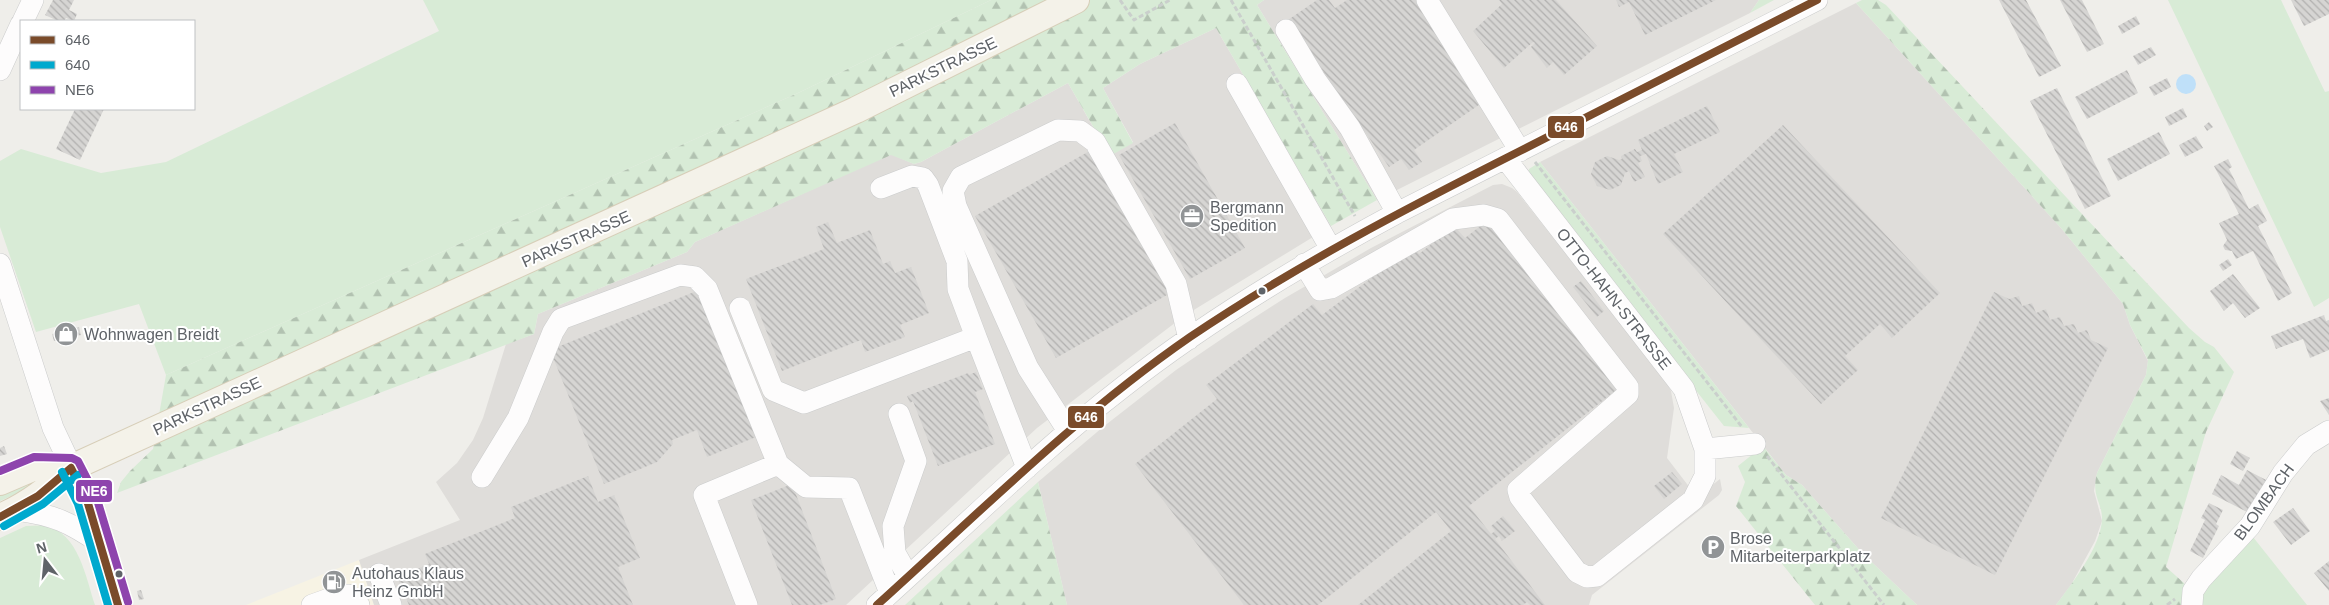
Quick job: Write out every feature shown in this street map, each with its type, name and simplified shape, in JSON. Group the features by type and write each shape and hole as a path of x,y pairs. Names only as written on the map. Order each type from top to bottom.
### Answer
{"main road":[{"name":"PARKSTRASSE","path":"8,514 46,491 71,468 856,110 1076,0"},
{"name":"PARKSTRASSE","path":"0,482 35,467 71,468"}],"street":[{"path":"0,70 14,29 33,0"},
{"name":"OTTO-HAHN-STRASSE","path":"1304,264 1320,290 1331,288 1453,219 1484,215 1498,220 1628,387 1628,394 1518,490 1520,498 1577,572 1587,577 1597,576 1693,500 1705,476 1705,449 1684,389 1517,152 1426,0"},
{"path":"482,477 518,418 553,332 561,319 680,275 695,278 707,289 778,464 806,487 849,488 884,599 1027,468 1123,386 1189,339 1304,264 1397,213 1817,0"},
{"path":"1286,30 1315,79 1350,128 1397,213"},
{"path":"1237,84 1331,249"},
{"path":"1068,432 1028,368 956,206 952,191 961,177 1058,130 1080,131 1095,142 1176,284 1189,339"},
{"path":"881,188 912,176 923,178 928,184 957,261 958,289 1027,468"},
{"path":"0,264 50,419 87,500 118,605"},
{"path":"740,308 773,390 804,403 976,337"},
{"path":"899,414 916,461 892,526 895,553 908,576"},
{"name":"BLOMBACH","path":"2192,605 2193,591 2201,579 2250,526 2283,473 2306,445 2329,431"},
{"path":"1705,449 1755,444"},
{"path":"747,605 704,495 778,464"},
{"path":"8,514 47,514 71,524 100,543"},
{"path":"379,574 391,605"},
{"path":"312,605 349,595 359,605"}],"path":[{"path":"1120,0 1134,20 1170,0"},
{"path":"1231,0 1364,231"},
{"path":"1517,152 1760,448 1884,605"}],"shaded area":[{"path":"1264,0 1759,0 1750,13 1377,200 1257,5"},
{"path":"1856,3 2061,228 2123,304 2130,325 2148,361 2146,375 2097,473 2094,491 2102,521 2095,541 2071,585 2056,605 1917,605 1862,553 1802,485 1786,475 1540,162"},
{"path":"1216,28 1331,226 1184,316 1037,428 846,605 374,605 359,560 460,520 436,482 457,463 473,440 483,418 506,344 534,334 538,314 687,252 695,242 891,154 914,164 921,162 1068,83 1109,155 1133,142 1103,88 1140,64"},
{"path":"1502,184 1517,192 1666,381 1671,391 1674,408 1667,458 1697,497 1720,479 1722,490 1719,495 1592,595 1589,605 1067,605 1038,482 1103,427 1176,370 1232,332 1285,298 1371,248 1493,185"},
{"name":"Autohaus Klaus Heinz GmbH","path":"359,560 374,605 246,605"}],"green space":[{"path":"423,0 991,0 798,93 166,375 139,304 36,332 0,227 0,161 21,149 101,173 166,162 439,31"},
{"path":"991,0 1264,0 1257,5 1377,200 1331,226 1216,28 1140,64 1103,88 1133,143 1110,156 1068,83 921,162 914,164 891,155 695,242 687,252 538,314 534,334 117,493 121,482 130,471 153,449 166,375 798,93"},
{"path":"1759,0 1774,0 1750,13"},
{"path":"1862,0 1878,0 1886,5 2189,328 2214,347 2234,372 2206,432 2166,567 2185,584 2187,605 2056,605 2085,564 2097,541 2102,513 2095,488 2097,473 2146,375 2148,360 2130,325 2123,304 2061,228 1856,3"},
{"path":"2168,0 2281,0 2325,92 2329,91 2329,298 2314,307"},
{"path":"1540,162 1749,428 1724,426 1529,179 1529,169"},
{"path":"1763,446 1786,475 1802,485 1862,553 1917,605 1815,605 1736,506 1745,482 1738,466"},
{"path":"36,480 36,485 0,501 0,494"},
{"path":"1038,482 1067,605 905,605"},
{"path":"26,526 45,526 57,530 66,537 79,558 95,605 0,605 0,538"},
{"path":"2249,532 2307,605 2197,605 2196,591"}],"water":[{"path":"2186,74 2193,77 2196,84 2193,91 2186,94 2179,91 2176,84 2179,77"}],"building":[{"path":"53,0 74,0 69,10 77,14 74,20 66,18 65,20 56,20 45,15"},
{"path":"1317,0 1329,0 1335,8 1347,0 1419,0 1486,100 1414,150 1422,162 1409,170 1401,159 1389,167 1288,20"},
{"path":"1499,0 1556,0 1597,46 1564,75 1553,62 1547,68 1531,47 1535,43 1533,42 1504,68 1473,31 1502,4"},
{"path":"1616,0 1716,0 1645,35 1629,2 1619,7"},
{"path":"1999,0 2026,0 2061,66 2039,77"},
{"path":"2060,0 2082,0 2104,44 2087,52"},
{"path":"2291,0 2329,0 2329,14 2304,26"},
{"path":"2136,16 2140,24 2122,34 2118,26"},
{"path":"2151,47 2156,55 2138,65 2133,56"},
{"path":"2127,70 2138,93 2087,119 2075,97"},
{"path":"2167,78 2171,87 2154,96 2149,87"},
{"path":"2057,88 2111,196 2085,209 2030,101"},
{"path":"1707,106 1720,132 1674,154 1683,172 1658,184 1646,154 1640,156 1642,161 1638,163 1645,177 1634,182 1629,171 1625,173 1621,185 1610,190 1597,186 1591,174 1595,162 1607,156 1619,160 1622,159 1621,156 1635,149 1637,152 1642,150 1638,140"},
{"path":"2183,108 2187,117 2169,126 2165,117"},
{"path":"75,110 104,110 80,160 56,149"},
{"path":"2209,122 2213,127 2207,131 2204,126"},
{"path":"1175,123 1245,248 1190,279 1119,155"},
{"path":"1783,125 1940,293 1892,338 1880,324 1845,356 1858,370 1821,404 1663,234"},
{"path":"2159,132 2170,154 2118,181 2107,159"},
{"path":"2196,136 2203,148 2185,157 2179,145"},
{"path":"1093,149 1174,291 1056,358 975,216"},
{"path":"2228,159 2232,167 2229,169 2249,209 2258,204 2267,221 2258,226 2292,293 2278,301 2253,251 2236,259 2232,251 2225,250 2223,246 2227,240 2219,223 2239,214 2214,166"},
{"path":"1488,220 1620,387 1469,506 1491,534 1495,531 1491,526 1503,516 1515,531 1502,541 1499,536 1495,539 1545,605 1530,605 1527,602 1523,605 1358,605 1451,531 1436,512 1318,605 1244,605 1135,464 1217,399 1206,385 1313,304 1322,315 1414,246 1419,254 1454,226 1465,238"},
{"path":"828,222 837,243 870,230 883,264 890,261 895,273 911,267 929,313 900,325 905,337 865,352 861,340 782,371 746,279 824,249 816,227"},
{"path":"2228,259 2232,265 2223,271 2219,265"},
{"path":"2233,274 2260,308 2245,318 2233,303 2224,311 2210,291"},
{"path":"1581,281 1604,311 1597,317 1573,287"},
{"path":"699,290 756,437 707,457 697,430 672,440 673,444 657,462 604,484 550,350"},
{"path":"1994,292 2009,299 2019,296 2022,306 2032,303 2036,313 2046,309 2050,320 2060,317 2064,326 2074,324 2078,333 2087,330 2091,340 2108,348 1995,575 1881,518"},
{"path":"2324,315 2326,321 2329,320 2329,350 2310,358 2303,339 2276,349 2271,336"},
{"name":"Wohnwagen Breidt","path":"79,327 81,335 54,341 52,334"},
{"path":"976,372 983,389 975,392 995,444 938,466 913,401 910,403 907,396 968,373 969,375"},
{"path":"2329,398 2329,415 2320,401"},
{"path":"4,446 7,454 0,456 0,448"},
{"path":"2237,451 2250,458 2243,471 2230,464"},
{"path":"2247,470 2268,481 2251,514 2212,494 2221,475 2239,485"},
{"path":"1672,472 1682,484 1664,499 1654,486"},
{"path":"588,476 598,502 614,495 640,558 618,567 633,605 409,605 397,577 429,564 425,554 515,518 511,507"},
{"path":"792,484 836,599 820,605 792,605 751,500"},
{"path":"2209,503 2223,510 2216,524 2219,526 2203,558 2190,551 2205,520 2201,518"},
{"path":"2293,508 2310,531 2291,545 2273,522"},
{"path":"2329,561 2329,591 2314,573"},
{"path":"141,590 144,599 139,600 137,591"}],"transit line":[{"name":"646","path":"877,605 1068,432 1148,367 1230,311 1311,262 1394,216 1817,0"},
{"name":"NE6","path":"0,471 34,457 72,458 78,461 96,496 128,602"},
{"name":"646","path":"71,468 87,500 118,605"},
{"name":"646","path":"0,517 38,496 71,468"},
{"name":"640","path":"62,472 78,504 108,605"},
{"name":"640","path":"4,526 43,504 78,475"}],"place":[{"name":"Bergmann Spedition","path":"1192,216"},
{"name":"Wohnwagen Breidt","path":"66,334"},
{"name":"Brose Mitarbeiterparkplatz","path":"1713,547"},
{"name":"Autohaus Klaus Heinz GmbH","path":"334,582"}]}
